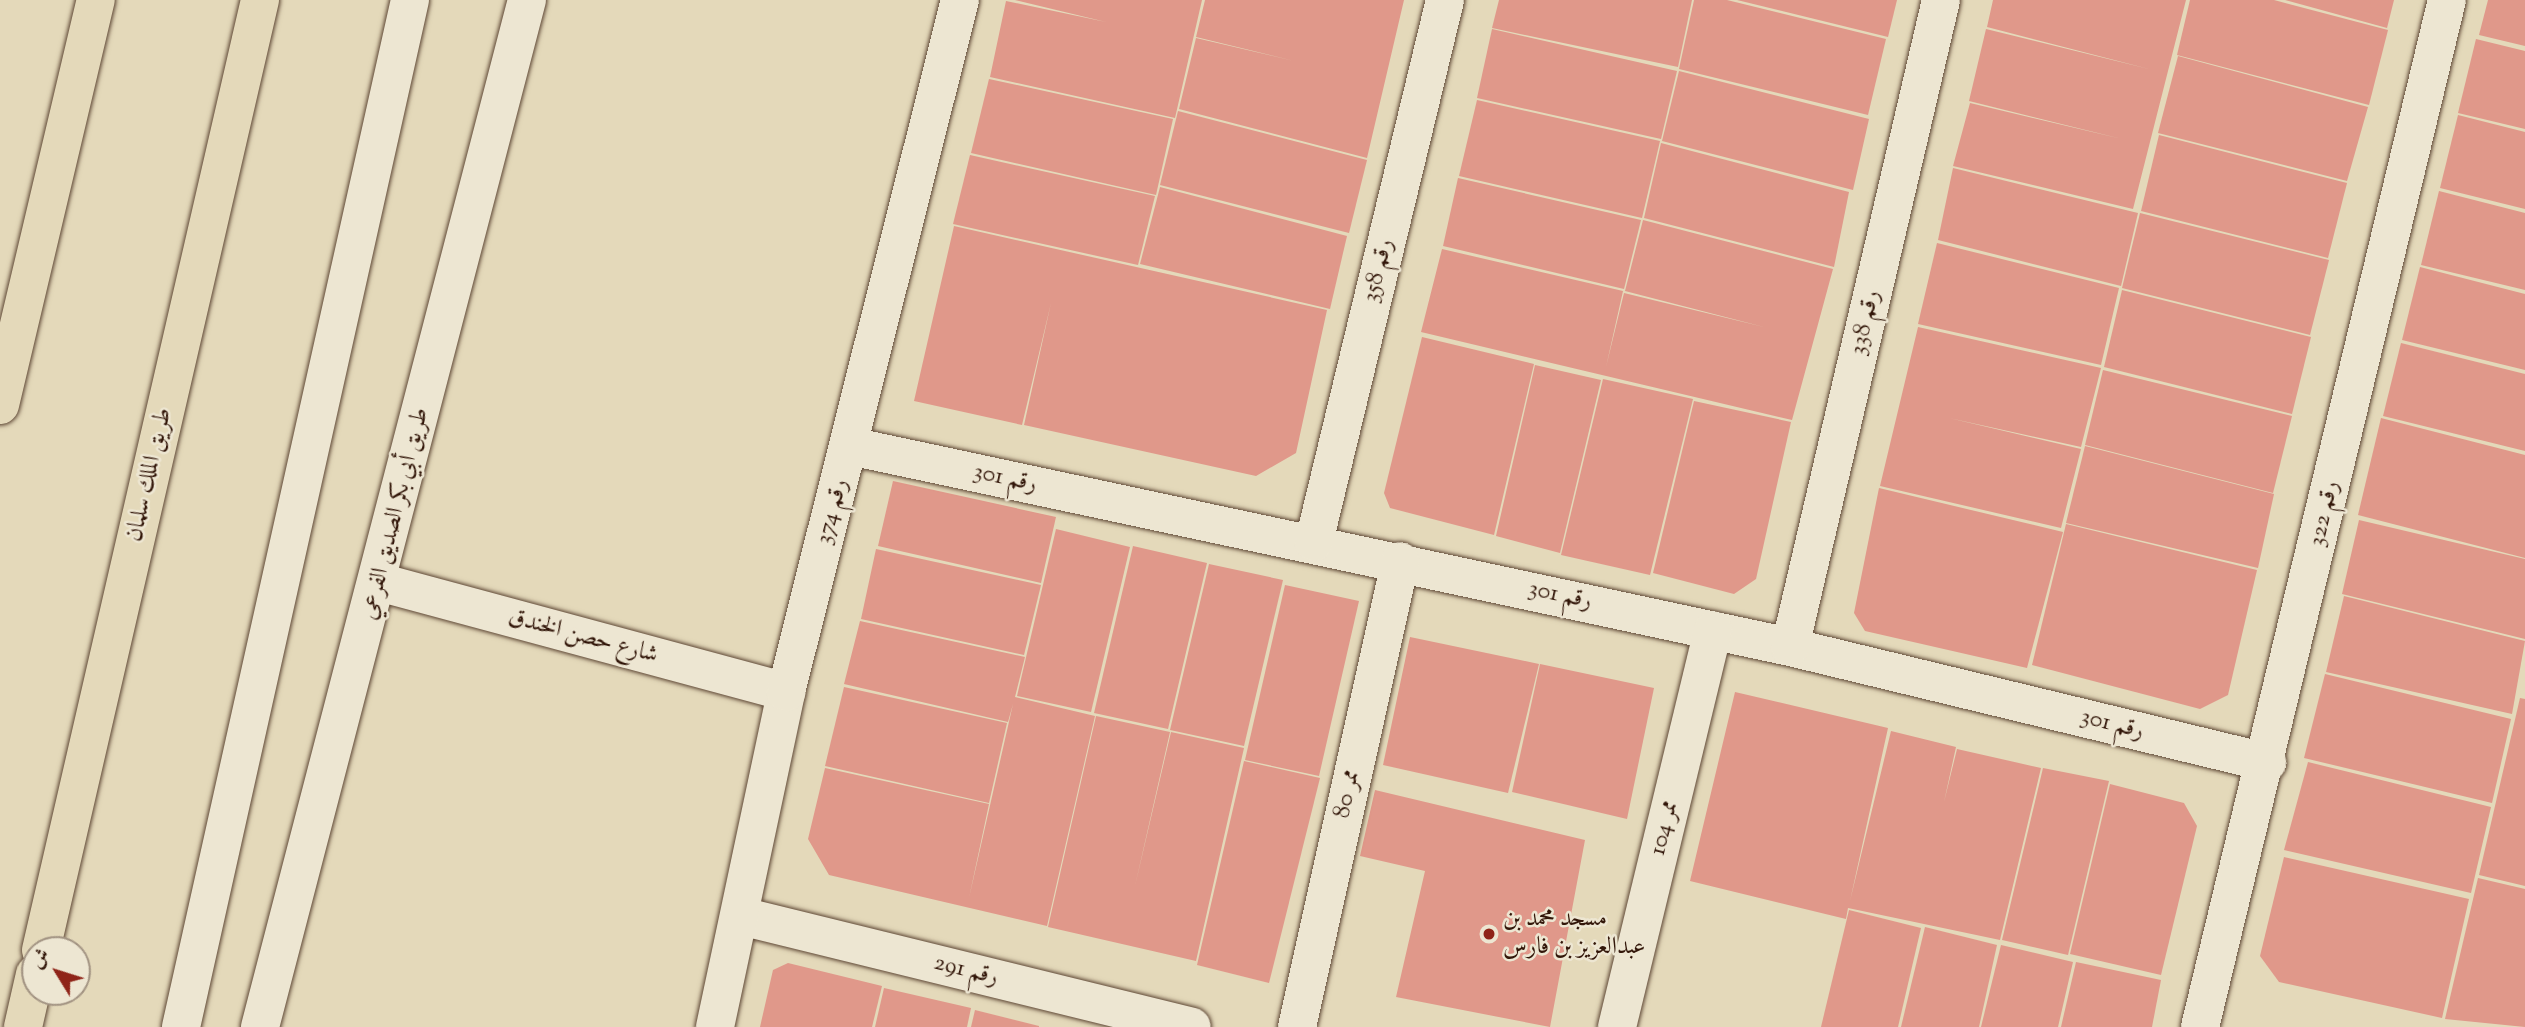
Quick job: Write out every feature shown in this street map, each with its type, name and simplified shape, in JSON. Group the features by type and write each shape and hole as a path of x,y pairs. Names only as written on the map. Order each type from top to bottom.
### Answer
{"highway":[{"path":"0,405 96,0"},
{"name":"طريق الملك سلمان","path":"44,936 260,0"},
{"path":"23,1027 28,1006"}],"street":[{"path":"181,1027 410,0"},
{"name":"طريق أبي بكر الصديق الفرعي","path":"260,1027 379,582 527,0"},
{"name":"رقم 374","path":"715,1027 741,916 786,692 960,0"},
{"name":"رقم 358","path":"1314,542 1445,0"},
{"name":"رقم 338","path":"1790,647 1941,0"},
{"name":"رقم 322","path":"2203,1026 2447,0"},
{"name":"رقم 301","path":"850,446 1314,542 1790,647 2267,762"},
{"name":"ممر 80","path":"1297,1027 1400,561"},
{"name":"شارع حصن الخندق","path":"379,582 786,692"},
{"name":"ممر 104","path":"1617,1027 1713,630"},
{"name":"رقم 291","path":"741,916 1188,1027"}],"building":[{"path":"1015,0 1202,0 1175,118 990,77 1006,1 1106,22"},
{"path":"1205,0 1404,0 1367,158 1179,109 1196,38 1294,61 1196,37"},
{"path":"1499,0 1692,0 1678,67 1492,28"},
{"path":"1694,0 1727,0 1886,39 1868,115 1679,69"},
{"path":"1737,0 1897,0 1888,37"},
{"path":"1993,0 2186,0 2133,209 1953,166 1970,103 2122,139 1969,101 1986,29 2149,69 1987,27"},
{"path":"2190,0 2274,0 2388,30 2369,105 2177,55"},
{"path":"2285,0 2394,0 2387,28"},
{"path":"2488,0 2525,0 2525,46 2479,35"},
{"path":"1492,29 1677,71 1661,139 1477,98"},
{"path":"2476,39 2525,51 2525,129 2458,113"},
{"path":"2178,56 2368,107 2347,181 2158,133"},
{"path":"1679,71 1869,119 1853,190 1662,141"},
{"path":"989,79 1173,119 1156,195 971,153"},
{"path":"1477,100 1660,141 1642,218 1459,176"},
{"path":"1178,111 1367,160 1349,233 1160,185"},
{"path":"2458,115 2525,132 2525,209 2440,188"},
{"path":"2159,135 2347,183 2328,258 2141,211"},
{"path":"1661,143 1849,192 1834,267 1644,218"},
{"path":"970,155 1155,196 1138,265 953,224"},
{"path":"1953,168 2138,213 2121,286 1938,240"},
{"path":"1458,178 1641,220 1624,289 1443,246"},
{"path":"1160,187 1347,236 1330,309 1140,264"},
{"path":"2439,191 2525,213 2525,290 2421,265"},
{"path":"2140,213 2329,260 2310,335 2122,288"},
{"path":"1643,220 1833,269 1792,420 1421,332 1442,249 1623,291 1606,367 1624,293 1764,327 1625,291"},
{"path":"954,226 1327,310 1296,453 1256,476 1024,425 1051,303 1022,425 914,401"},
{"path":"1937,243 2119,288 2101,365 1918,324"},
{"path":"2420,267 2525,294 2525,370 2402,340"},
{"path":"2122,290 2311,337 2292,414 2104,367"},
{"path":"1918,327 2101,368 2081,447 1949,418 2081,449 2061,528 1880,486"},
{"path":"1422,337 1534,364 1494,535 1390,508 1384,493"},
{"path":"2401,343 2525,374 2525,451 2383,416"},
{"path":"1535,365 1601,380 1560,553 1496,536"},
{"path":"2103,370 2292,416 2273,493 2085,445"},
{"path":"1603,379 1693,399 1650,575 1561,555"},
{"path":"1694,401 1791,422 1756,579 1734,594 1653,573"},
{"path":"2381,418 2525,455 2525,558 2358,515"},
{"path":"2085,446 2274,494 2258,568 2066,523"},
{"path":"893,481 1056,517 1041,583 878,546"},
{"path":"1879,488 2063,532 2027,668 1865,631 1854,613"},
{"path":"2359,520 2525,559 2525,639 2342,594"},
{"path":"2066,524 2257,570 2228,695 2200,709 2032,665"},
{"path":"1056,529 1130,547 1091,712 1017,696"},
{"path":"1133,546 1207,563 1168,729 1094,713"},
{"path":"876,549 1041,585 1024,655 861,619"},
{"path":"1209,564 1283,580 1244,746 1170,730"},
{"path":"1285,585 1359,601 1319,776 1245,760"},
{"path":"2344,596 2525,641 2512,714 2326,672"},
{"path":"860,621 1025,657 1015,697 1095,716 1047,926 829,875 808,839 825,768 989,804 969,898 1013,704 1008,722 844,684"},
{"path":"1410,637 1539,664 1508,793 1383,765"},
{"path":"1540,664 1654,688 1627,819 1512,792"},
{"path":"2325,674 2511,719 2492,803 2304,758"},
{"path":"844,687 1007,723 989,803 825,766"},
{"path":"1735,692 1888,728 1850,901 1891,731 1956,747 1944,802 1957,749 2041,768 2000,940 1848,908 1846,919 1690,881"},
{"path":"2520,698 2525,699 2525,886 2479,875"},
{"path":"1096,716 1170,732 1135,886 1171,732 1244,748 1196,961 1048,927"},
{"path":"1244,761 1320,778 1269,983 1197,965"},
{"path":"2308,762 2491,807 2471,893 2284,850"},
{"path":"2043,768 2109,781 2068,955 2002,940"},
{"path":"2110,784 2184,803 2197,826 2161,975 2070,954"},
{"name":"مسجد محمد بن عبدالعزيز بن فارس","path":"1375,790 1585,840 1550,1027 1396,997 1425,871 1360,856"},
{"path":"2284,857 2469,899 2442,1018 2279,982 2260,956"},
{"path":"2478,878 2525,889 2525,1027 2445,1019"},
{"path":"1849,910 1921,928 1898,1027 1821,1027"},
{"path":"1925,927 1997,945 1979,1027 1901,1027"},
{"path":"2001,945 2073,962 2058,1027 1981,1027"},
{"path":"2076,962 2161,980 2152,1027 2061,1027"},
{"path":"788,963 882,986 872,1027 760,1027 773,970"},
{"path":"884,988 971,1008 967,1027 875,1027"},
{"path":"975,1010 1039,1026 1039,1027 971,1027"}],"place":[{"name":"مسجد محمد بن عبدالعزيز بن فارس","path":"1489,934"}]}
